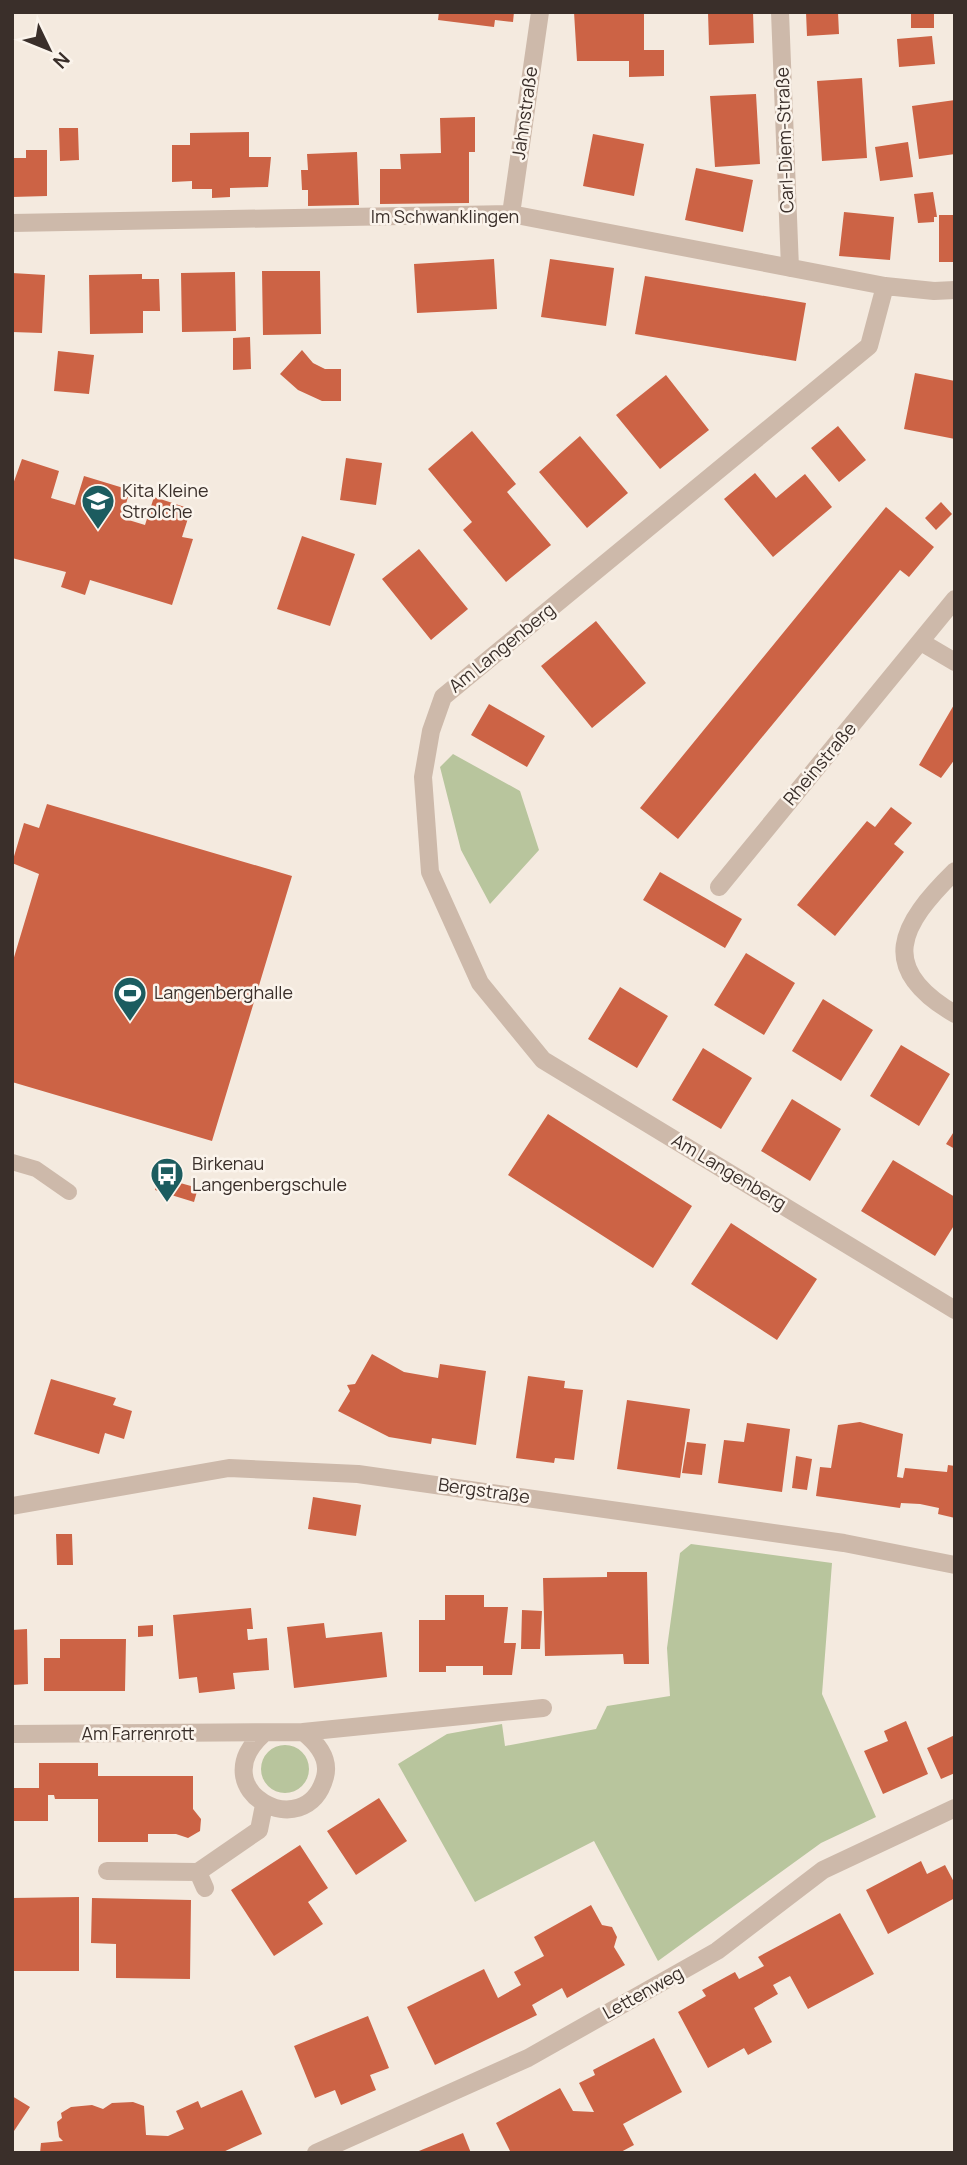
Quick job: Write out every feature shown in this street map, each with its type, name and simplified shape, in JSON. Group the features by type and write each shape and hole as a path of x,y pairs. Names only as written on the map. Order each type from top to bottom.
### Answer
{"street":[{"name":"Jahnstraße","path":"511,214 540,12"},
{"name":"Carl-Diem-Straße","path":"780,12 790,268"},
{"name":"Im Schwanklingen","path":"12,223 511,214 885,286 934,291 955,290"},
{"name":"Am Langenberg","path":"885,286 869,346 443,697 431,731 423,777 430,872 480,984 543,1060 955,1310"},
{"name":"Rheinstraße","path":"719,887 955,599"},
{"path":"921,642 955,663"},
{"path":"955,871 921,906 905,942 904,962 913,982 929,999 955,1014"},
{"name":"Bergstraße","path":"12,1506 229,1468 358,1474 817,1538 955,1564"},
{"name":"Am Farrenrott","path":"12,1734 263,1734 543,1708"},
{"path":"263,1734 249,1749 243,1770 246,1784 264,1805 280,1810 297,1809 311,1801 322,1788 326,1772 324,1756 316,1742 303,1732"},
{"path":"107,1871 201,1880 259,1830 264,1805"},
{"name":"Lettenweg","path":"316,2153 528,2058 716,1951 823,1870 955,1808"}],"lane":[{"path":"12,1162 36,1170 69,1192"}],"green space":[{"path":"453,754 520,791 539,850 490,904 461,850 440,767"},
{"path":"691,1544 832,1563 822,1694 876,1817 821,1843 658,1961 594,1841 475,1902 398,1764 447,1734 502,1724 505,1746 596,1729 607,1706 670,1696 667,1648 680,1553"},
{"path":"285,1745 302,1752 309,1769 302,1786 285,1793 268,1786 261,1769 268,1752"}],"building":[{"path":"439,12 514,12 513,22 495,20 494,27 438,20"},
{"path":"574,12 644,13 644,50 664,50 664,76 629,77 629,61 577,61"},
{"path":"708,12 753,12 754,43 709,45"},
{"path":"806,12 838,12 839,34 807,36"},
{"path":"911,12 934,12 934,28 911,28"},
{"path":"932,36 935,64 899,67 897,39"},
{"path":"862,78 867,158 822,161 817,81"},
{"path":"756,94 760,164 715,167 710,96"},
{"path":"955,100 955,154 919,159 912,106"},
{"path":"475,117 475,152 469,152 469,203 380,204 380,169 401,169 400,154 441,153 440,118"},
{"path":"59,128 78,128 79,160 60,161"},
{"path":"249,132 249,157 271,157 268,187 230,188 230,197 212,198 212,189 192,189 192,181 172,182 172,145 190,145 190,133"},
{"path":"593,134 644,144 634,196 583,186"},
{"path":"908,142 913,177 880,181 875,147"},
{"path":"26,150 47,150 47,196 12,197 12,158 26,158"},
{"path":"357,152 359,205 308,206 308,190 302,190 301,170 308,170 307,154"},
{"path":"696,168 753,180 743,232 685,220"},
{"path":"933,192 937,217 934,217 934,222 918,223 914,194"},
{"path":"844,212 894,217 890,260 839,256"},
{"path":"939,215 955,215 955,262 939,262"},
{"path":"494,259 497,309 417,313 414,264"},
{"path":"550,259 614,268 606,326 541,317"},
{"path":"262,271 320,271 321,334 263,335"},
{"path":"235,272 236,331 182,332 181,273"},
{"path":"12,273 45,275 42,333 12,332"},
{"path":"142,274 142,279 159,279 160,311 143,311 143,333 90,334 89,275"},
{"path":"645,276 806,303 796,361 635,334"},
{"path":"250,337 251,369 233,370 233,338"},
{"path":"302,350 313,363 325,369 341,369 341,401 322,401 298,390 280,374"},
{"path":"58,351 94,355 89,394 54,391"},
{"path":"915,373 955,381 955,439 904,429"},
{"path":"666,375 709,430 660,469 616,415"},
{"path":"838,426 866,460 839,482 811,448"},
{"path":"472,431 516,484 507,492 551,545 506,582 463,530 472,522 428,469"},
{"path":"580,436 628,493 587,528 539,472"},
{"path":"346,458 382,463 376,505 340,500"},
{"name":"Kita Kleine Strolche","path":"22,459 59,471 51,498 75,505 84,476 130,490 122,518 145,525 154,497 191,509 182,537 193,539 172,605 90,580 85,595 61,587 66,572 12,558 12,487"},
{"path":"755,473 776,498 805,474 832,507 773,557 724,499"},
{"path":"941,502 952,514 936,530 925,518"},
{"path":"886,507 934,547 909,577 900,570 678,839 640,808"},
{"path":"302,536 355,554 330,626 277,609"},
{"path":"419,549 468,609 431,640 382,579"},
{"path":"596,621 646,683 592,728 541,666"},
{"path":"955,703 955,759 941,778 919,765"},
{"path":"489,704 545,736 527,767 471,735"},
{"name":"Langenberghalle","path":"47,804 292,876 212,1141 12,1082 12,964 39,874 12,863 24,823 39,828"},
{"path":"891,807 912,823 894,844 904,852 835,936 797,905 867,821 875,827"},
{"path":"660,872 742,919 725,948 643,900"},
{"path":"746,953 795,983 764,1035 714,1005"},
{"path":"620,987 668,1016 637,1068 588,1039"},
{"path":"823,999 873,1030 841,1081 792,1051"},
{"path":"901,1045 950,1074 919,1126 870,1096"},
{"path":"703,1048 752,1078 721,1129 672,1100"},
{"path":"792,1099 841,1129 810,1181 761,1151"},
{"path":"548,1114 692,1206 653,1268 508,1175"},
{"path":"955,1130 955,1149 946,1144"},
{"path":"893,1160 955,1197 955,1224 935,1256 861,1211"},
{"path":"159,1177 198,1188 194,1202 155,1190"},
{"path":"731,1223 817,1279 777,1340 691,1284"},
{"path":"372,1354 404,1372 438,1378 440,1364 486,1371 476,1445 432,1438 431,1444 389,1437 338,1411 350,1391 347,1385 355,1384"},
{"path":"528,1376 565,1381 564,1388 583,1390 574,1460 555,1458 554,1463 516,1458"},
{"path":"51,1379 116,1398 113,1405 132,1411 124,1439 105,1433 99,1454 34,1434"},
{"path":"627,1400 690,1409 680,1478 617,1469"},
{"path":"860,1422 903,1434 897,1477 903,1478 905,1468 947,1472 948,1465 955,1466 955,1518 938,1514 939,1508 920,1504 901,1503 900,1508 816,1496 820,1467 831,1468 838,1425"},
{"path":"747,1423 790,1429 782,1492 718,1483 724,1440 744,1442"},
{"path":"687,1442 706,1444 702,1475 682,1473"},
{"path":"796,1456 812,1459 807,1490 792,1488"},
{"path":"313,1497 361,1505 356,1536 308,1529"},
{"path":"56,1534 72,1534 73,1565 57,1565"},
{"path":"607,1572 647,1572 649,1664 624,1664 623,1654 545,1656 543,1578 607,1577"},
{"path":"445,1595 484,1595 484,1607 508,1607 504,1643 516,1643 512,1675 483,1675 483,1666 446,1666 446,1672 419,1672 419,1620 445,1620"},
{"path":"251,1608 253,1629 247,1629 248,1640 267,1638 269,1670 233,1673 235,1689 199,1693 197,1677 179,1679 173,1615"},
{"path":"522,1610 542,1611 540,1649 521,1649"},
{"path":"324,1623 326,1638 382,1632 387,1677 294,1688 287,1627"},
{"path":"153,1625 153,1636 138,1637 138,1626"},
{"path":"27,1629 28,1684 12,1685 12,1630"},
{"path":"60,1639 126,1639 125,1691 44,1691 44,1658 60,1658"},
{"path":"906,1721 928,1774 883,1794 864,1751 888,1741 884,1731"},
{"path":"955,1735 955,1773 941,1779 927,1748"},
{"path":"39,1763 98,1763 98,1776 193,1776 193,1809 201,1819 200,1831 188,1838 176,1834 148,1834 148,1842 98,1842 98,1799 55,1799 54,1795 48,1795 48,1821 12,1821 12,1788 39,1788"},
{"path":"379,1798 407,1841 356,1875 327,1831"},
{"path":"300,1845 328,1888 308,1902 323,1924 274,1956 231,1890"},
{"path":"921,1861 927,1874 945,1865 955,1884 955,1898 888,1934 866,1890"},
{"path":"79,1897 79,1971 12,1971 12,1898"},
{"path":"92,1898 191,1900 190,1979 116,1978 116,1944 91,1943"},
{"path":"591,1905 602,1925 612,1927 617,1937 614,1947 625,1965 567,1998 562,1988 532,2005 537,2015 435,2065 407,2007 484,1969 498,1998 521,1985 514,1972 544,1956 534,1937"},
{"path":"840,1913 874,1974 808,2009 790,1976 773,1985 778,1994 754,2008 772,2042 748,2055 744,2048 708,2068 678,2012 706,1996 702,1990 735,1972 739,1979 764,1966 758,1957"},
{"path":"368,2016 389,2068 370,2075 376,2090 341,2105 335,2090 315,2098 294,2046"},
{"path":"654,2038 682,2092 623,2124 634,2145 619,2153 511,2153 496,2123 560,2088 573,2111 594,2112 579,2083 595,2075 593,2070"},
{"path":"242,2090 262,2134 221,2153 40,2153 41,2143 63,2141 59,2137 57,2122 62,2118 61,2113 71,2107 92,2105 103,2109 112,2103 133,2102 144,2106 146,2135 168,2136 184,2129 176,2111 198,2101 201,2108"},
{"path":"12,2096 30,2107 12,2134"},
{"path":"463,2133 471,2153 414,2153"}],"place":[{"name":"Kita Kleine Strolche","path":"98,531"},
{"name":"Langenberghalle","path":"130,1023"},
{"name":"Birkenau Langenbergschule","path":"167,1204"}]}
